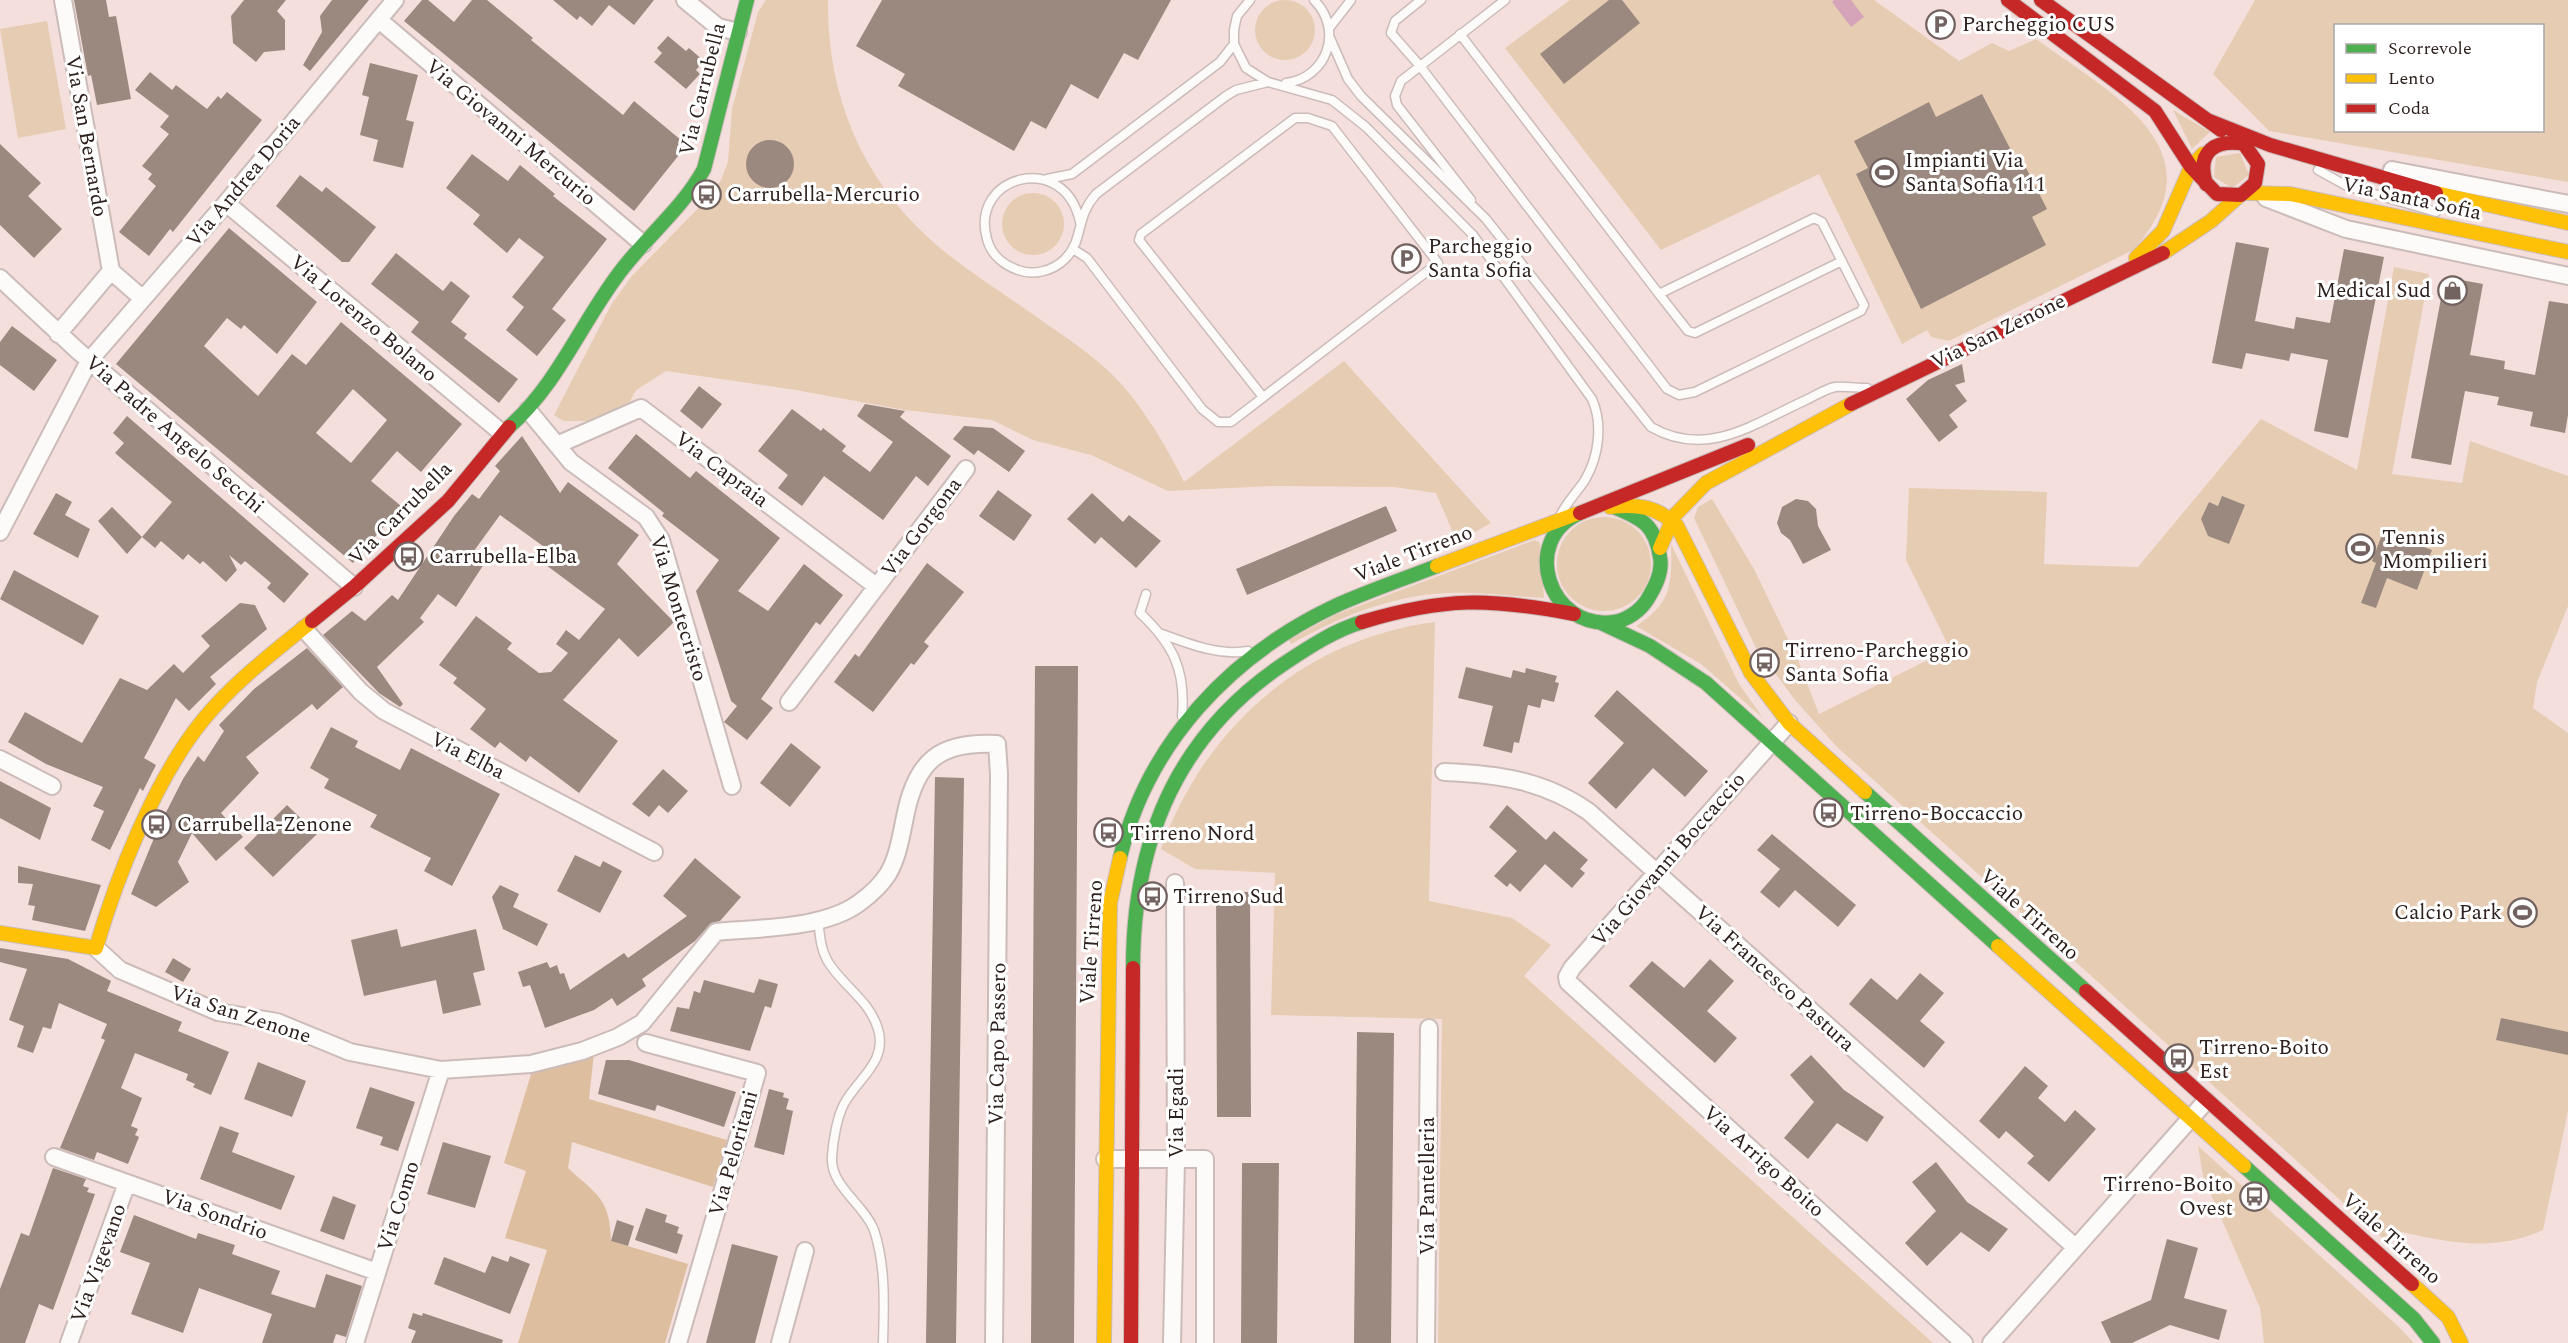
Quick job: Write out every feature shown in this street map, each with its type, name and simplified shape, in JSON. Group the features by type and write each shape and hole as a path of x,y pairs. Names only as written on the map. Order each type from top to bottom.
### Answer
{"street":[{"name":"Via San Bernardo","path":"63,0 111,272"},
{"name":"Via Andrea Doria","path":"0,532 89,361 226,203 395,0"},
{"path":"685,0 718,27 738,32"},
{"name":"Via Carrubella","path":"96,948 108,907 145,820 176,759 227,694 250,671 354,587 448,501 502,433 528,410 566,358 620,272 693,189 704,169 747,0"},
{"path":"2008,0 2155,111 2191,167 2217,194 2247,194 2346,229 2568,276"},
{"path":"2041,0 2242,143 2256,156 2259,172 2247,194 2165,252 2148,262 2113,275"},
{"name":"Via Giovanni Mercurio","path":"379,20 643,244"},
{"path":"2207,120 2270,146"},
{"path":"2113,275 2140,256 2163,231 2177,203 2182,185 2191,167 2200,156 2228,141 2270,146"},
{"name":"Via Santa Sofia","path":"2270,146 2445,196 2568,223"},
{"path":"2206,184 2203,177 2203,161 2212,148"},
{"path":"2182,154 2182,185"},
{"path":"2328,161 2417,174 2568,204"},
{"name":"Via Santa Sofia","path":"2247,194 2290,194 2568,252"},
{"name":"Via Lorenzo Bolano","path":"226,203 502,433"},
{"path":"58,334 111,272 142,298"},
{"name":"Via San Zenone","path":"1882,388 2113,275"},
{"name":"Via Padre Angelo Secchi","path":"0,278 58,334 354,587"},
{"path":"1882,388 1604,507 1576,514 1558,530 1548,551 1547,576 1556,597 1574,614 1627,633 1674,660 1706,683 2414,1319 2433,1343"},
{"path":"1660,548 1670,518 1703,484 1882,388"},
{"name":"Via Capraia","path":"557,445 641,408 876,586"},
{"name":"Via Montecristo","path":"528,410 571,462 646,517 661,540 732,786"},
{"name":"Via Gorgona","path":"789,702 966,469"},
{"path":"1604,507 1645,505 1670,518"},
{"path":"1599,622 1621,620 1631,616 1649,601 1655,592 1662,571 1660,548 1651,531 1637,517 1604,507"},
{"name":"Viale Tirreno","path":"1104,1343 1110,903 1120,855 1137,803 1159,759 1181,725 1214,688 1257,650 1270,642 1335,606 1576,514"},
{"name":"Viale Tirreno","path":"1670,518 1677,526 1751,673 1789,723 2448,1317 2461,1343"},
{"name":"Viale Tirreno","path":"1131,1343 1133,938 1136,901 1147,848 1165,801 1195,748 1226,711 1284,662 1344,627 1368,618 1462,601 1507,603 1574,614"},
{"name":"Via Elba","path":"304,629 361,692 384,711 654,852"},
{"path":"1270,642 1284,662"},
{"name":"Via Giovanni Boccaccio","path":"1567,977 1572,968 1789,723"},
{"name":"Via San Zenone","path":"96,948 120,970 218,1012 277,1022 350,1052 441,1070 531,1064 582,1051 642,1023 716,932 818,920 857,905 888,873 901,838 910,795 917,779 937,755 951,747 968,743 997,744"},
{"name":"Via Capo Passero","path":"994,1343 999,852 997,744"},
{"path":"0,759 52,786"},
{"name":"Via Francesco Pastura","path":"1444,772 1523,780 1553,790 1589,812 2075,1247"},
{"name":"Via Egadi","path":"1172,1343 1176,1159 1175,883"},
{"path":"0,933 96,948"},
{"name":"Via Arrigo Boito","path":"1567,977 1570,985 1964,1343"},
{"name":"Via Pantelleria","path":"1426,1343 1429,1028"},
{"name":"Via Peloritani","path":"646,1043 757,1073 678,1343"},
{"name":"Via Como","path":"355,1343 441,1070"},
{"path":"1991,1343 2206,1101"},
{"name":"Via Sondrio","path":"54,1157 377,1272"},
{"path":"1105,1159 1205,1159 1205,1343"},
{"name":"Via Vigevano","path":"69,1343 127,1183"},
{"path":"780,1343 805,1251"},
{"path":"2361,1273 2378,1254"}],"lane":[{"path":"1250,0 1237,16 1234,44 1220,63 1072,174 1047,180 1023,178 999,190 990,202 985,216 985,231 989,245 997,257 1009,267 1023,272 1037,272 1052,268 1064,260 1073,249 1085,207 1096,194 1226,96 1236,90 1268,82 1317,94 1347,110 1473,234 1583,385 1597,411 1596,449 1585,479 1569,499 1558,520 1552,540"},
{"path":"1282,84 1294,82 1315,70 1328,50 1330,27 1326,16 1314,0"},
{"path":"1330,27 1351,0"},
{"path":"1422,0 1395,21 1391,33 1420,66 1667,389 1679,395 1695,392 1861,311 1864,305 1822,222 1814,218 1659,294"},
{"path":"1505,0 1401,81 1395,96 1397,105 1423,135 1485,219 1639,415 1651,427 1669,437 1700,441 1732,434 1834,387 1882,388"},
{"path":"1460,34 1688,331 1695,333 1842,261"},
{"path":"1330,38 1348,79 1361,96 1485,219"},
{"path":"1234,44 1246,68 1268,82"},
{"path":"1073,249 1088,258 1202,409 1218,422 1231,422 1438,263 1332,126 1308,118 1295,118 1141,234 1139,240 1263,397"},
{"path":"2270,146 2347,186 2443,214"},
{"path":"1047,180 1066,191 1073,200 1080,222"},
{"path":"1477,550 1499,534 1552,512 1569,499"},
{"path":"1146,594 1140,613 1162,634 1181,674 1183,690 1181,725"},
{"path":"1162,634 1220,651 1257,650"},
{"path":"818,920 821,945 827,960 857,993 878,1029 880,1047 874,1065 843,1106 832,1159 835,1175 865,1213 873,1230 884,1283 883,1343"}],"shaded area":[{"path":"766,0 828,0 829,35 842,101 853,132 886,190 907,216 943,251 1078,346 1113,375 1149,420 1184,482 1344,361 1491,523 1457,542 1436,493 1394,487 1274,486 1168,491 1091,455 1033,440 992,420 905,410 796,390 666,371 636,390 627,407 599,421 563,421 554,415 611,305 631,277 709,197 721,180 728,162 732,109 758,12"},
{"path":"1279,0 1291,0 1307,8 1313,18 1315,30 1313,42 1307,52 1291,60 1279,60 1263,52 1255,36 1255,24 1263,8"},
{"name":"Impianti Via Santa Sofia 111","path":"1570,0 1874,0 1959,61 1992,43 2009,51 2036,39 2124,103 2147,127 2162,153 2167,182 2158,214 2133,250 1949,341 1931,337 1927,330 1902,344 1819,174 1661,250 1505,48"},
{"path":"1851,0 1864,17 1851,27 1832,2"},
{"path":"2255,0 2568,0 2568,182 2269,131 2213,74"},
{"path":"47,21 66,129 18,138 0,29"},
{"path":"2173,110 2210,132 2192,149"},
{"path":"2240,153 2249,175 2232,188 2214,177 2216,157"},
{"path":"1033,193 1055,202 1064,224 1055,246 1033,255 1011,246 1002,224 1011,202"},
{"path":"2394,267 2429,274 2392,474 2462,483 2470,441 2568,476 2568,606 2537,682 2533,708 2568,733 2568,1111 2543,1230 2524,1237 2487,1243 2450,1241 2393,1230 2389,1244 1837,747 1795,700 1755,646 1694,518 1698,507 1712,499 1754,569 1798,660 1819,714 1950,649 1906,560 1909,488 2047,492 2044,564 2138,567 2261,419 2357,470"},
{"path":"1604,517 1622,521 1637,531 1647,546 1651,564 1647,582 1637,597 1622,607 1604,611 1586,607 1571,597 1561,582 1557,564 1561,546 1571,531 1586,521"},
{"path":"1535,540 1540,543 1544,598 1461,593 1434,594 1396,600 1325,626 1291,644 1289,640 1337,614"},
{"path":"1671,544 1739,684 1763,718 1701,664 1636,626 1657,609 1667,591 1671,570"},
{"path":"1435,622 1429,901 1512,918 1551,945 1524,976 1933,1343 1438,1343 1442,1019 1271,1015 1275,873 1195,869 1161,849 1180,805 1204,764 1233,728 1266,696 1303,669 1344,647 1388,632"},
{"path":"594,1053 589,1099 727,1140 713,1187 572,1142 568,1168 600,1198 605,1206 611,1241 688,1264 665,1343 518,1343 547,1250 505,1238 526,1171 504,1163 532,1071"},
{"path":"2198,1146 2414,1343 2264,1343 2260,1308 2203,1176"}],"building":[{"path":"74,0 106,0 109,17 116,16 131,99 97,105 91,75 88,76"},
{"path":"244,0 286,0 277,11 285,20 285,50 264,52 256,62 233,43 231,16"},
{"path":"332,0 369,0 310,71 303,65 322,32 320,16"},
{"path":"422,0 428,0 454,22 472,0 487,0 533,38 531,40 623,115 634,101 687,145 634,211 404,21"},
{"path":"553,0 654,0 634,25 609,5 592,26 580,16 577,20"},
{"path":"882,0 1171,0 1138,60 1124,53 1098,99 1071,84 1046,129 1031,121 1014,151 898,86 905,74 856,46"},
{"path":"1609,0 1622,0 1640,23 1564,84 1540,54"},
{"path":"668,36 686,51 689,48 704,61 696,70 700,74 686,89 654,62 662,53 657,48"},
{"path":"370,63 418,75 406,120 414,122 403,168 373,161 378,140 360,135 369,97 362,95"},
{"path":"150,72 172,90 176,85 207,109 218,96 221,99 227,92 262,120 173,232 170,229 149,256 119,232 156,186 148,179 152,174 142,166 169,134 160,127 169,116 135,90"},
{"path":"1982,94 2015,158 2020,156 2047,209 2032,217 2046,245 1921,309 1856,174 1868,168 1854,141 1929,102 1936,117"},
{"path":"765,140 775,140 787,147 794,159 794,169 787,181 775,188 765,188 750,177 746,169 746,159 757,144"},
{"path":"0,144 41,183 28,196 62,229 34,258 0,225"},
{"path":"472,154 508,181 520,165 555,194 553,196 607,239 552,309 566,320 537,356 506,330 524,307 512,297 544,257 519,238 507,253 473,224 480,215 446,188"},
{"path":"300,175 322,192 326,187 376,227 349,262 342,262 276,206"},
{"path":"229,228 317,302 277,354 244,325 241,329 227,318 204,346 258,396 292,354 306,365 341,322 462,424 421,472 397,451 371,481 401,506 353,563 116,364","holes":["353,389 387,420 351,463 316,433"]},
{"path":"2236,242 2269,248 2255,321 2294,329 2296,317 2330,323 2344,249 2384,257 2348,438 2314,431 2328,360 2291,353 2289,361 2246,353 2242,369 2212,363"},
{"path":"396,253 443,291 451,281 470,296 451,322 467,334 464,338 518,379 499,403 411,332 419,322 371,284"},
{"path":"2445,277 2483,284 2470,355 2505,361 2504,369 2535,375 2549,301 2568,304 2568,415 2565,433 2530,426 2533,412 2497,405 2499,397 2465,391 2451,465 2411,458"},
{"path":"12,326 57,360 34,391 0,365 0,342"},
{"path":"1962,364 1965,382 1955,385 1967,401 1949,415 1958,427 1939,442 1906,399 1928,380"},
{"path":"699,386 722,404 702,429 680,411"},
{"path":"865,404 905,411 900,417 951,456 928,486 916,476 883,520 824,476 802,506 778,488 788,475 758,451 792,409 821,431 823,428 846,446 842,451 870,472 893,442 857,416"},
{"path":"127,416 309,574 284,603 267,588 271,583 245,561 241,565 229,555 237,570 226,582 203,561 200,564 188,554 183,560 161,541 155,548 142,537 172,502 115,453 124,443 113,433"},
{"path":"964,426 993,428 1025,451 1009,472 978,450 974,455 953,439"},
{"path":"636,434 690,478 696,471 780,538 738,591 768,611 804,564 843,595 820,625 816,622 761,699 773,708 747,740 724,722 737,706 731,701 696,591 719,560 662,516 664,513 608,468"},
{"path":"522,436 560,493 568,482 639,535 617,564 674,622 638,657 619,638 563,700 618,741 579,793 530,756 526,762 500,742 495,748 470,729 486,709 453,683 457,678 439,665 476,616 512,643 507,649 539,673 551,672 568,653 556,644 566,630 579,640 605,609 546,565 554,554 500,515 471,555 484,564 456,607 438,594 420,618 424,622 377,667 403,704 400,707 379,693 323,635 352,611 365,621 392,595 398,600 454,516 472,494 479,499 500,471 495,466"},
{"path":"998,490 1032,515 1014,541 979,516"},
{"path":"56,493 72,502 65,515 90,529 78,558 33,534"},
{"path":"1092,493 1123,522 1129,515 1161,541 1136,568 1101,537 1095,544 1067,519"},
{"path":"2222,496 2245,505 2229,544 2208,536 2201,519 2209,502 2218,506"},
{"path":"1796,499 1808,501 1816,509 1818,526 1831,550 1803,564 1790,540 1781,533 1777,523 1782,507"},
{"path":"1386,506 1397,531 1247,595 1236,569"},
{"path":"112,507 142,537 127,554 98,521"},
{"path":"2383,532 2432,550 2417,590 2387,578 2376,608 2361,603 2376,563 2372,561"},
{"path":"927,563 964,592 924,642 929,646 914,665 911,663 873,712 834,682 855,654 859,657"},
{"path":"14,570 99,616 83,645 0,599"},
{"path":"240,603 255,605 267,629 210,677 216,684 189,711 176,698 144,758 156,765 143,791 140,788 110,850 91,840 104,811 93,806 103,787 46,764 8,742 25,712 82,743 120,678 147,690 174,664 183,673 210,646 201,636"},
{"path":"307,648 343,687 317,710 312,704 246,757 259,773 221,813 243,837 216,861 192,833 178,862 189,882 156,907 131,894 159,826 183,779 198,756 204,762 224,731 219,725 254,689"},
{"path":"1035,666 1078,666 1074,1343 1031,1343"},
{"path":"1466,667 1511,678 1513,670 1525,673 1526,668 1557,676 1555,682 1559,683 1554,702 1542,699 1540,708 1528,705 1519,743 1514,742 1512,753 1483,746 1493,706 1458,698"},
{"path":"1617,690 1708,771 1685,797 1653,768 1616,809 1588,783 1624,743 1594,716"},
{"path":"331,727 358,741 355,747 400,770 411,748 500,794 452,886 424,871 431,858 370,827 377,815 324,788 329,779 310,768"},
{"path":"791,743 821,767 790,807 760,783"},
{"path":"663,769 688,791 668,813 659,805 649,817 632,804"},
{"path":"935,777 964,778 956,1343 926,1343"},
{"path":"0,781 51,808 40,840 0,818"},
{"path":"287,805 317,834 273,877 244,848"},
{"path":"1507,805 1546,840 1554,831 1588,860 1580,869 1585,873 1572,888 1545,864 1520,892 1510,883 1507,887 1494,876 1517,851 1489,827"},
{"path":"1772,834 1856,905 1838,927 1795,890 1779,908 1760,892 1780,869 1757,850"},
{"path":"575,855 600,867 603,861 622,871 600,913 557,891"},
{"path":"695,858 741,897 720,921 711,923 695,941 642,979 646,986 617,1006 612,998 594,1010 545,1028 530,985 523,987 518,972 547,962 550,968 557,965 560,974 564,973 570,990 624,953 628,958 687,916 663,896"},
{"path":"18,866 101,885 85,931 32,920 35,906 28,905 33,884 18,883"},
{"path":"500,885 519,894 513,907 548,924 537,946 503,929 492,897"},
{"path":"1216,892 1250,892 1251,1117 1217,1117"},
{"path":"397,929 401,947 476,929 485,970 473,973 481,1005 443,1014 436,980 364,996 351,940"},
{"path":"0,948 68,959 111,981 107,991 182,1022 178,1031 229,1052 211,1095 193,1087 195,1084 186,1080 188,1074 135,1053 121,1088 142,1098 131,1126 138,1129 135,1135 139,1137 128,1164 97,1152 94,1160 60,1148 105,1040 101,1038 107,1024 59,1003 51,1029 43,1027 33,1053 17,1047 24,1026 9,1020 27,969 0,962"},
{"path":"173,958 191,969 183,982 165,972"},
{"path":"1710,959 1734,981 1707,1011 1737,1038 1715,1063 1629,986 1652,961 1684,988"},
{"path":"1920,973 1944,993 1920,1021 1945,1042 1924,1068 1849,1004 1871,978 1897,1000"},
{"path":"759,979 778,984 771,1008 765,1006 750,1051 670,1031 677,1007 689,1009 694,991 700,993 704,980 754,993"},
{"path":"2501,1018 2568,1032 2568,1055 2496,1040"},
{"path":"1357,1032 1394,1033 1391,1343 1354,1343"},
{"path":"1811,1055 1844,1090 1884,1117 1867,1142 1837,1123 1808,1159 1784,1138 1814,1102 1790,1075"},
{"path":"606,1060 629,1060 736,1092 724,1127 657,1105 655,1111 598,1094"},
{"path":"258,1062 306,1081 292,1117 244,1099"},
{"path":"2025,1066 2048,1086 2038,1098 2065,1122 2075,1110 2096,1129 2049,1182 2027,1163 2034,1156 2006,1131 1999,1139 1979,1121"},
{"path":"370,1087 415,1102 398,1151 380,1145 383,1137 356,1128"},
{"path":"769,1089 784,1093 783,1097 789,1099 786,1109 793,1111 784,1155 754,1147"},
{"path":"220,1126 239,1133 232,1152 295,1176 281,1210 200,1179"},
{"path":"443,1142 491,1156 475,1208 427,1194"},
{"path":"1936,1162 1967,1202 2008,1229 1989,1252 1961,1232 1927,1266 1905,1243 1936,1211 1912,1182"},
{"path":"1242,1163 1279,1163 1277,1343 1241,1343"},
{"path":"53,1168 86,1179 83,1186 89,1188 87,1192 95,1194 53,1310 39,1304 25,1343 0,1343 0,1289 21,1233 29,1236"},
{"path":"333,1196 356,1205 344,1240 320,1231"},
{"path":"646,1208 667,1215 665,1222 679,1227 677,1233 683,1235 677,1254 635,1240"},
{"path":"134,1215 196,1239 198,1233 235,1245 232,1254 280,1271 271,1294 315,1308 326,1274 362,1286 346,1337 336,1334 333,1343 262,1343 272,1314 199,1288 183,1333 131,1314 150,1263 120,1252"},
{"path":"617,1220 634,1226 628,1246 611,1241"},
{"path":"2167,1239 2198,1248 2184,1298 2227,1310 2219,1340 2170,1325 2132,1343 2111,1343 2101,1322 2151,1300"},
{"path":"732,1244 778,1256 755,1343 706,1343"},
{"path":"492,1256 508,1262 510,1256 530,1264 510,1314 434,1284 444,1257 485,1273"},
{"path":"413,1313 422,1316 423,1313 503,1340 502,1343 411,1343 416,1331 408,1328"}],"traffic: fast":[{"path":"509,427 542,392 620,272 686,196 704,169 747,0"},
{"path":"1580,513 1561,526 1550,543 1547,562 1550,581 1559,599 1573,613 1591,621 1614,622 1628,617 1644,604 1658,579 1661,563 1655,537 1646,524 1633,515 1614,507"},
{"path":"1120,858 1133,816 1150,777 1172,741 1199,707 1228,677 1261,650 1297,626 1335,606 1437,566"},
{"path":"1133,968 1135,922 1142,877 1153,835 1169,795 1189,758 1216,723 1247,692 1313,645 1332,634 1362,622"},
{"path":"1599,622 1650,646 1706,683 1998,946"},
{"path":"1865,792 2086,991"},
{"path":"2244,1166 2414,1319 2433,1343"}],"traffic: slow":[{"path":"2136,258 2163,231 2191,167 2203,154"},
{"path":"2246,193 2290,194 2568,252"},
{"path":"2436,193 2568,223"},
{"path":"2163,253 2211,221 2239,196"},
{"path":"1660,548 1674,516 1706,483 1851,404"},
{"path":"1610,507 1638,506 1654,510 1677,526 1751,673 1789,723 1865,792"},
{"path":"1437,566 1576,514"},
{"path":"0,933 96,948 115,890 139,829 185,744 228,693 312,621"},
{"path":"1104,1343 1110,903 1120,858"},
{"path":"1998,946 2244,1166"},
{"path":"2412,1284 2448,1317 2461,1343"}],"traffic: jam":[{"path":"2008,0 2155,111 2191,167 2217,194 2241,195 2255,183 2258,164 2244,144"},
{"path":"2041,0 2221,130"},
{"path":"2207,120 2270,145 2436,193"},
{"path":"2206,184 2204,163 2211,150 2225,144 2246,144"},
{"path":"1851,404 2163,253"},
{"path":"312,621 354,587 448,501 509,427"},
{"path":"1580,513 1748,445"},
{"path":"1362,622 1418,608 1467,603 1517,605 1574,614"},
{"path":"1131,1343 1133,968"},
{"path":"2086,991 2412,1284"}],"place":[{"name":"Parcheggio CUS","path":"1941,24"},
{"name":"Impianti Via Santa Sofia 111","path":"1884,172"},
{"name":"Carrubella-Mercurio","path":"706,194"},
{"name":"Parcheggio Santa Sofia","path":"1407,258"},
{"name":"Medical Sud","path":"2452,290"},
{"name":"Tennis Mompilieri","path":"2361,549"},
{"name":"Carrubella-Elba","path":"408,556"},
{"name":"Tirreno-Parcheggio Santa Sofia","path":"1764,662"},
{"name":"Tirreno-Boccaccio","path":"1829,813"},
{"name":"Carrubella-Zenone","path":"156,824"},
{"name":"Tirreno Nord","path":"1109,833"},
{"name":"Tirreno Sud","path":"1152,896"},
{"name":"Calcio Park","path":"2523,912"},
{"name":"Tirreno-Boito Est","path":"2178,1059"},
{"name":"Tirreno-Boito Ovest","path":"2254,1196"}]}
